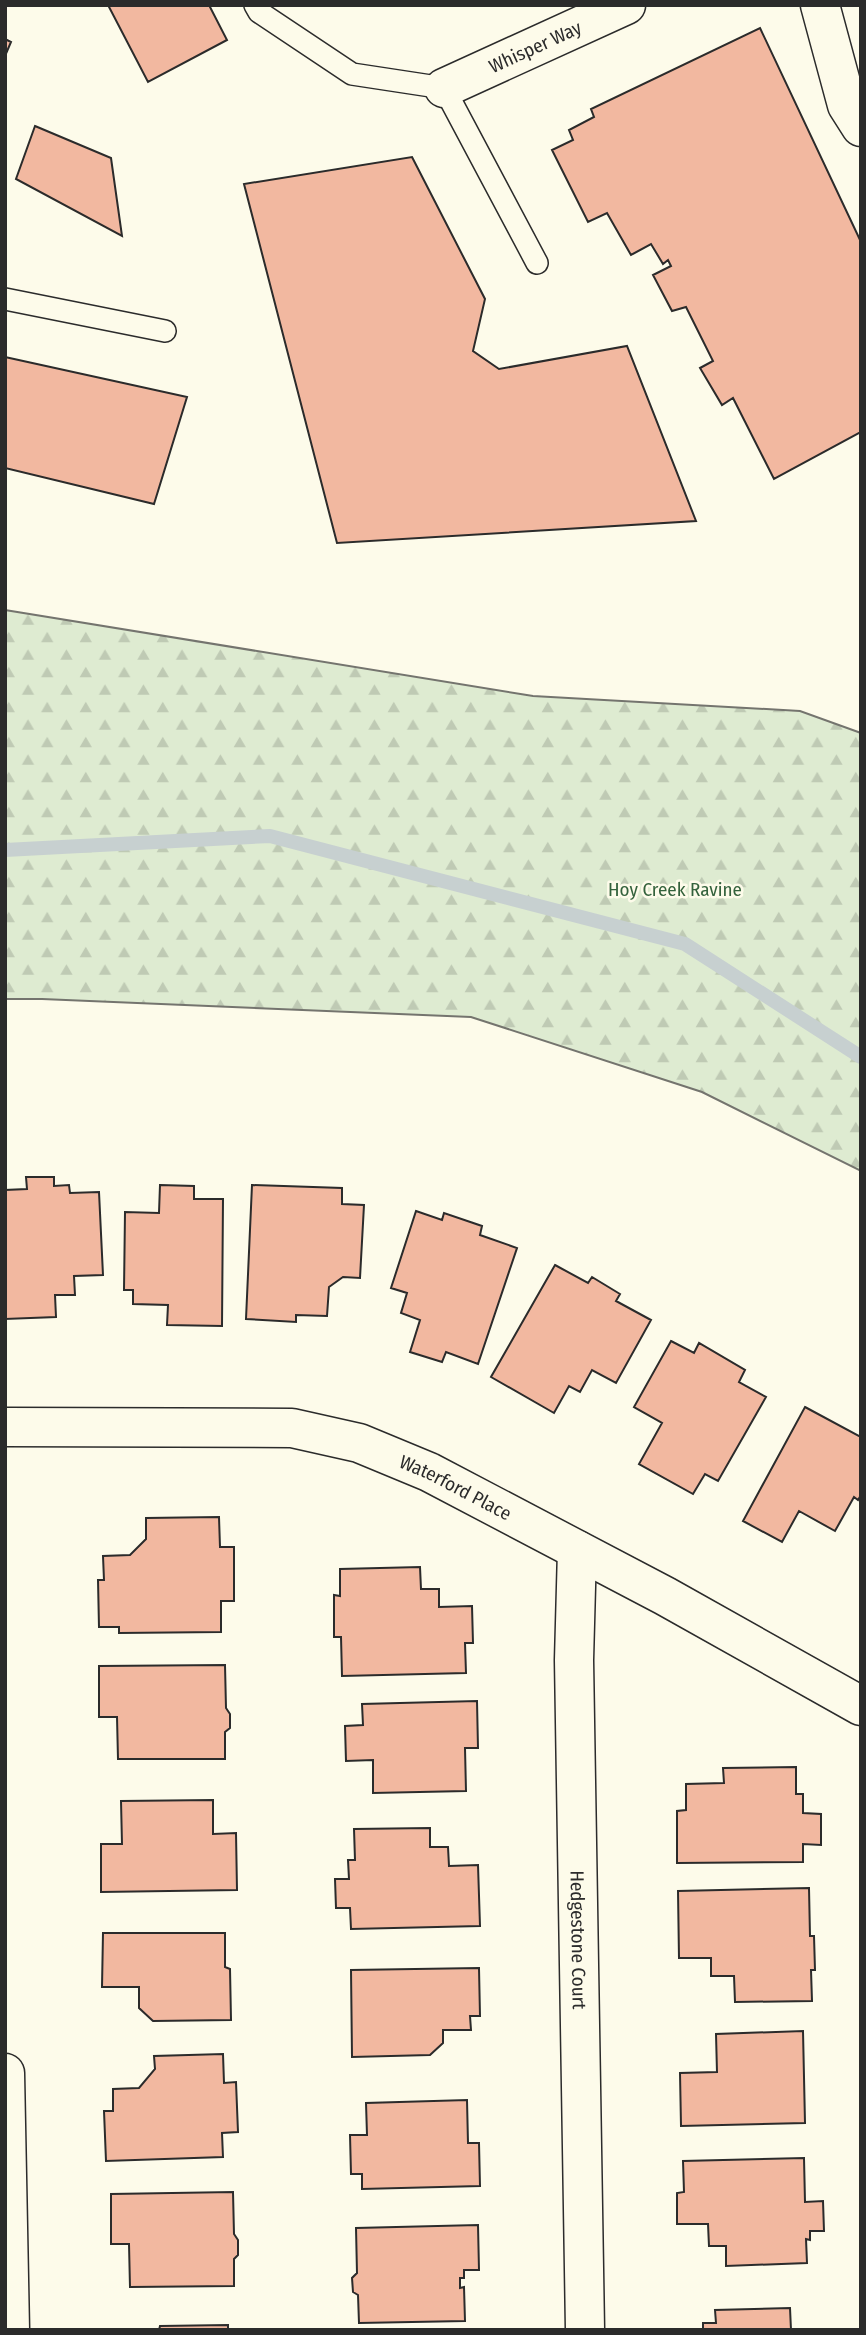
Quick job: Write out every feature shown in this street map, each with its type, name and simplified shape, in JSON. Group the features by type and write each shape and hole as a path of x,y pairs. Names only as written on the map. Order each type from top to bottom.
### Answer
{"street":[{"name":"Whisper Way","path":"444,88 626,5"},
{"path":"820,5 847,105 861,127"},
{"name":"Waterford Place","path":"5,1427 292,1428 359,1443 429,1472 666,1596 861,1706"},
{"name":"Hedgestone Court","path":"577,1550 574,1660 585,2330"},
{"path":"5,2073 10,2330"}],"lane":[{"path":"255,5 259,12 352,74 444,88 537,264"},
{"path":"5,299 165,331"}],"green space":[{"name":"Hoy Creek Ravine","path":"5,610 533,696 800,711 861,733 861,1171 702,1092 471,1017 5,999"}],"building":[{"path":"108,5 209,5 227,40 148,82"},
{"path":"760,28 861,242 861,432 774,479 733,398 722,405 700,368 713,361 686,307 672,311 653,275 671,266 668,260 663,264 651,244 631,255 607,213 588,222 552,150 573,140 569,130 594,117 591,109"},
{"path":"5,39 11,42 5,56"},
{"path":"35,126 111,158 122,236 16,179"},
{"path":"412,157 485,299 473,351 499,369 627,346 696,521 337,543 244,184"},
{"path":"5,357 187,397 154,504 5,468"},
{"path":"26,1177 54,1177 54,1186 69,1185 70,1193 99,1192 103,1275 74,1276 75,1295 55,1295 56,1317 5,1319 5,1190 27,1189"},
{"path":"160,1185 194,1186 194,1199 223,1199 222,1326 167,1325 168,1305 133,1304 133,1290 124,1290 125,1212 159,1213"},
{"path":"252,1185 342,1188 342,1204 364,1205 360,1278 343,1277 329,1287 327,1316 296,1315 296,1322 246,1319"},
{"path":"416,1211 442,1220 444,1213 482,1226 480,1235 517,1248 478,1364 446,1352 442,1362 410,1352 420,1320 401,1313 407,1293 391,1288"},
{"path":"555,1265 588,1283 592,1277 620,1294 616,1301 651,1320 616,1383 592,1370 580,1392 569,1386 554,1413 491,1377"},
{"path":"671,1341 694,1353 699,1343 745,1370 739,1382 766,1397 718,1481 705,1474 693,1494 639,1464 662,1423 634,1407"},
{"path":"805,1407 861,1437 861,1495 858,1500 854,1497 835,1531 799,1511 782,1542 743,1521"},
{"path":"219,1517 220,1547 234,1547 234,1601 221,1601 221,1632 119,1633 119,1627 99,1627 98,1580 104,1580 103,1556 130,1555 146,1539 146,1518"},
{"path":"420,1567 421,1589 439,1589 439,1607 472,1606 473,1643 465,1643 466,1673 342,1676 341,1637 334,1637 334,1595 340,1596 340,1569"},
{"path":"225,1665 226,1708 230,1714 230,1728 225,1732 225,1759 118,1759 117,1717 99,1717 99,1666"},
{"path":"477,1701 478,1748 465,1748 466,1791 373,1793 373,1760 346,1761 345,1726 363,1725 362,1704"},
{"path":"796,1767 796,1794 803,1794 803,1813 821,1814 821,1845 803,1844 803,1862 677,1863 677,1811 686,1810 686,1784 724,1783 723,1768"},
{"path":"213,1800 213,1834 236,1833 237,1890 101,1892 101,1844 122,1844 121,1801"},
{"path":"430,1828 430,1847 448,1847 449,1866 478,1865 480,1926 351,1929 350,1908 336,1908 335,1879 349,1879 348,1860 355,1860 354,1829"},
{"path":"809,1888 810,1936 814,1936 815,1970 811,1970 812,2001 735,2002 734,1976 711,1976 711,1958 679,1958 678,1891"},
{"path":"103,1933 225,1933 225,1967 230,1969 231,2020 153,2021 139,2008 139,1987 102,1987"},
{"path":"479,1968 480,2016 470,2016 471,2030 443,2030 443,2043 430,2055 352,2057 351,1970"},
{"path":"803,2031 805,2123 681,2126 680,2073 717,2072 716,2034"},
{"path":"223,2054 224,2083 236,2082 238,2132 222,2133 223,2157 106,2161 104,2111 113,2111 113,2089 139,2088 155,2069 154,2056"},
{"path":"467,2100 468,2143 479,2143 480,2186 362,2189 362,2174 351,2174 350,2135 367,2135 366,2103"},
{"path":"804,2158 805,2202 823,2201 824,2231 810,2231 810,2240 806,2239 807,2263 726,2266 726,2246 709,2246 708,2224 677,2224 677,2193 684,2192 683,2161"},
{"path":"233,2192 234,2234 238,2240 238,2255 234,2259 234,2286 130,2287 129,2244 111,2244 111,2194"},
{"path":"478,2225 479,2270 464,2270 464,2278 460,2278 460,2288 464,2287 465,2321 359,2323 358,2295 353,2292 352,2278 357,2273 356,2228"},
{"path":"790,2308 791,2330 703,2330 703,2323 716,2323 715,2310"},
{"path":"228,2325 228,2330 159,2330 160,2326"}],"waterway":[{"path":"5,850 270,836 685,944 861,1057"}]}
